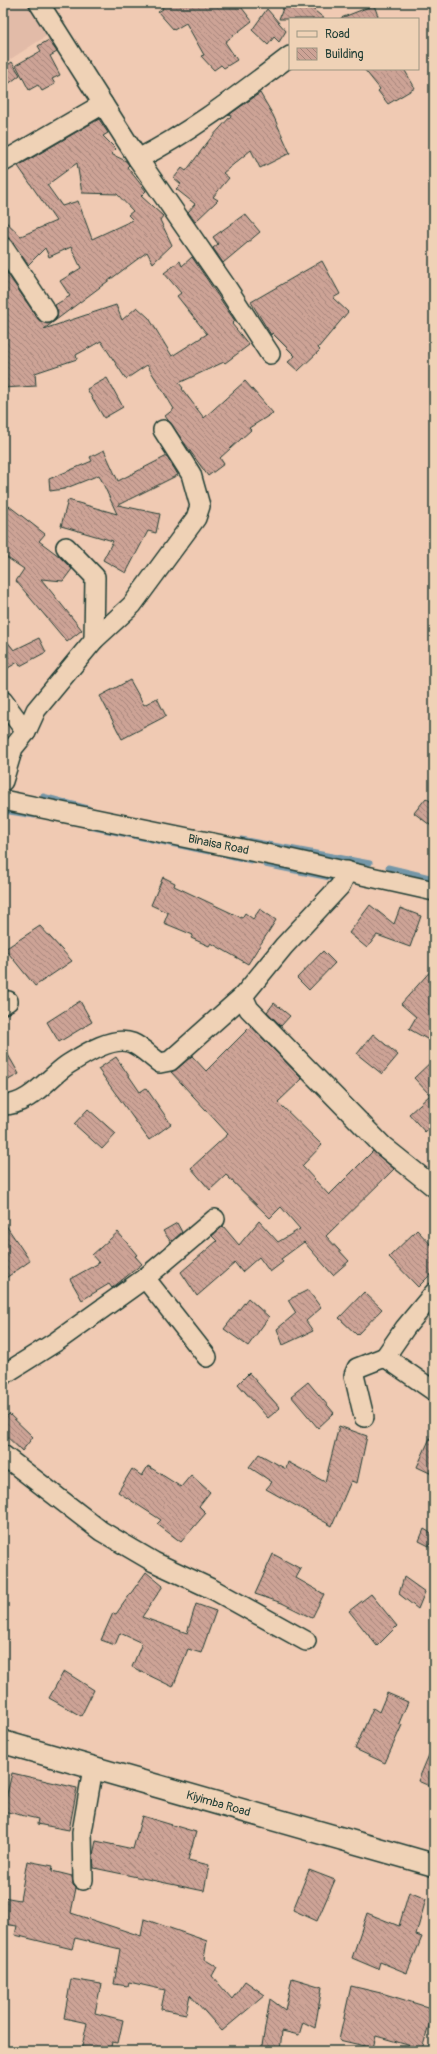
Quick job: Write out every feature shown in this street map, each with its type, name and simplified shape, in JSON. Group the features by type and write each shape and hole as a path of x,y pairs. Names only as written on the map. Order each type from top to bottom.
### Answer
{"street":[{"path":"39,3 138,159 226,285 270,354"},
{"path":"138,159 163,146 222,107 289,57"},
{"path":"3,162 103,104"},
{"path":"3,247 47,313"},
{"path":"3,781 13,748 26,732 36,710 94,640 132,605 196,518 200,506 191,474 163,430"},
{"path":"66,547 94,577 94,640"},
{"path":"3,701 26,732"},
{"name":"Binaisa Road","path":"3,800 348,871 434,891"},
{"path":"3,1105 11,1105 24,1100 67,1065 103,1046 117,1041 132,1043 160,1063 170,1061 242,996 284,946 340,886 348,871"},
{"path":"242,996 249,1009 383,1146 434,1187"},
{"path":"3,1375 57,1341 145,1278 215,1220"},
{"path":"145,1278 207,1357"},
{"path":"364,1418 354,1375 355,1371 357,1368 385,1357 405,1328 434,1293"},
{"path":"385,1357 434,1391"},
{"path":"3,1455 101,1532 154,1562 214,1590 306,1641"},
{"name":"Kiyimba Road","path":"3,1742 434,1865"},
{"path":"83,1880 82,1832 92,1768"}],"shaded area":[{"path":"3,3 37,3 54,31 3,64"}],"building":[{"path":"159,3 238,3 252,21 225,42 237,60 224,68 221,65 214,70 201,56 204,55 186,23 174,30 158,12 163,9"},
{"path":"285,3 305,3 324,18 289,18 279,19"},
{"path":"374,5 379,18 341,18"},
{"path":"267,9 286,31 279,42 274,37 268,45 252,30"},
{"path":"49,40 57,52 50,56 60,75 52,79 55,84 42,91 38,85 29,90 16,65 41,51 38,46"},
{"path":"12,62 20,75 3,88 3,68"},
{"path":"365,70 405,70 415,88 388,104 378,91 380,89"},
{"path":"260,93 273,115 290,153 260,168 251,150 223,173 229,178 213,197 218,200 195,222 188,212 195,204 176,189 181,184 174,178 182,168 186,171 210,139 231,116 230,114"},
{"path":"99,119 108,133 103,136 116,149 111,154 126,161 129,165 127,167 146,191 141,196 163,216 160,220 172,245 153,263 147,252 44,329 116,305 122,320 137,307 149,318 172,356 207,334 177,296 181,293 164,273 180,261 182,266 192,257 235,321 232,324 249,345 225,363 224,362 179,383 204,418 245,381 273,413 249,428 251,430 220,458 224,464 208,476 165,416 174,409 147,365 126,379 101,341 76,355 77,359 35,373 36,386 3,388 3,267 38,319 47,324 53,322 57,318 58,312 55,305 70,296 60,281 81,268 71,247 49,257 45,248 28,265 12,241 3,236 3,219 21,236 56,221 18,166","holes":["77,163 82,193 117,194 133,211 128,215 133,220 92,239 78,201 62,206 47,185"]},
{"path":"245,214 260,232 223,263 213,248 218,244 213,237"},
{"path":"322,261 340,294 333,298 348,312 318,348 320,350 298,371 288,362 295,356 272,333 271,335 251,302"},
{"path":"107,378 123,407 104,418 87,389"},
{"path":"104,450 118,481 167,456 178,475 118,505 160,514 156,533 148,531 126,573 103,560 113,541 61,526 68,500 117,514 99,475 64,489 50,491 49,479 92,461 90,457"},
{"path":"9,506 45,534 39,541 59,556 72,569 63,581 41,579 82,630 67,642 16,581 24,569 3,555 3,514"},
{"path":"3,636 14,650 39,638 46,652 20,666 18,662 8,668 3,659"},
{"path":"130,680 144,705 157,698 166,716 122,739 100,696"},
{"path":"426,798 434,804 434,828 414,813"},
{"path":"163,877 175,883 174,886 242,918 245,913 253,919 260,909 276,920 248,964 211,943 209,946 191,938 193,935 164,923 168,913 151,905"},
{"path":"370,905 394,924 400,908 421,916 410,947 377,935 367,948 349,933"},
{"path":"40,926 72,961 35,986 5,949"},
{"path":"323,951 335,963 309,990 297,978"},
{"path":"434,967 434,1043 409,1029 416,1017 401,1004"},
{"path":"80,1001 92,1022 59,1042 47,1022"},
{"path":"274,1003 290,1016 281,1026 267,1012"},
{"path":"251,1026 302,1079 278,1102 322,1145 302,1166 329,1195 373,1151 394,1169 326,1236 349,1261 333,1275 304,1242 281,1259 283,1262 270,1272 259,1257 242,1272 235,1263 197,1296 181,1272 217,1241 212,1236 223,1226 239,1245 259,1221 278,1242 300,1229 281,1207 270,1218 226,1175 210,1190 191,1168 228,1134 171,1072 177,1069 192,1056 206,1071"},
{"path":"373,1034 398,1055 382,1074 357,1054"},
{"path":"3,1046 19,1074 3,1083"},
{"path":"116,1057 140,1092 146,1088 171,1124 149,1140 98,1069"},
{"path":"434,1059 434,1124 425,1132 409,1114 430,1095 414,1078"},
{"path":"88,1109 116,1134 102,1149 74,1124"},
{"path":"3,1221 30,1261 3,1280"},
{"path":"177,1223 182,1232 171,1242 163,1231"},
{"path":"417,1230 434,1248 434,1271 418,1287 389,1257"},
{"path":"118,1232 137,1255 135,1256 142,1264 112,1288 109,1284 82,1300 70,1279 99,1263 92,1255"},
{"path":"308,1290 321,1308 306,1321 313,1331 283,1345 277,1329 296,1313 288,1300"},
{"path":"364,1292 382,1309 357,1335 339,1318"},
{"path":"248,1298 269,1317 248,1346 224,1329"},
{"path":"249,1373 280,1408 268,1418 238,1384"},
{"path":"308,1382 334,1413 318,1428 291,1396"},
{"path":"9,1414 33,1437 22,1451 3,1433 3,1420"},
{"path":"339,1426 367,1436 357,1483 351,1481 332,1526 266,1489 272,1482 249,1467 259,1454 286,1469 288,1462 325,1482"},
{"path":"434,1429 434,1475 417,1467"},
{"path":"148,1466 181,1487 191,1475 210,1492 199,1506 206,1513 181,1542 157,1524 161,1520 118,1492 132,1469 142,1476"},
{"path":"424,1529 434,1535 434,1539 429,1546 419,1541"},
{"path":"273,1554 301,1569 296,1578 324,1594 312,1618 282,1603 255,1594"},
{"path":"146,1572 163,1586 142,1617 187,1633 196,1604 216,1611 201,1653 188,1649 173,1687 132,1667 142,1643 120,1633 115,1645 101,1640 113,1613 116,1614"},
{"path":"404,1577 425,1592 418,1609 399,1594"},
{"path":"371,1594 397,1626 377,1646 349,1611"},
{"path":"64,1671 94,1690 81,1716 49,1698"},
{"path":"387,1693 408,1702 399,1723 402,1725 385,1763 355,1749 373,1708 379,1712"},
{"path":"434,1743 434,1788 418,1781"},
{"path":"12,1773 77,1788 69,1830 37,1824 38,1819 3,1811"},
{"path":"142,1816 196,1832 188,1860 209,1865 204,1891 94,1868 93,1855 96,1841 133,1849"},
{"path":"27,1861 53,1866 52,1871 72,1876 73,1885 76,1888 71,1913 141,1936 144,1919 207,1941 204,1959 217,1967 212,1976 232,1999 245,1981 265,1995 222,2031 190,1995 186,2014 161,2009 165,1990 129,1982 128,1986 114,1984 120,1949 75,1938 72,1949 15,1935 17,1926 3,1924 3,1897 20,1900"},
{"path":"309,1870 335,1880 317,1921 293,1910"},
{"path":"409,1892 426,1899 416,1935 422,1937 407,1973 380,1962 378,1969 352,1958 367,1913 399,1926"},
{"path":"292,1978 322,1987 315,2028 303,2022 299,2035 282,2031 280,2051 261,2051 270,1999 285,2010"},
{"path":"71,1979 101,1984 95,2013 123,2020 118,2043 112,2042 110,2051 81,2051 87,2023 64,2018"},
{"path":"351,1986 385,1994 434,2009 422,2049 376,2036 373,2048 339,2040"}],"waterway":[{"path":"43,796 88,808"},
{"path":"3,811 35,816"},
{"path":"89,827 209,852"},
{"path":"241,839 370,863"},
{"path":"221,854 251,861"},
{"path":"265,865 335,879"},
{"path":"388,867 434,878"}]}
